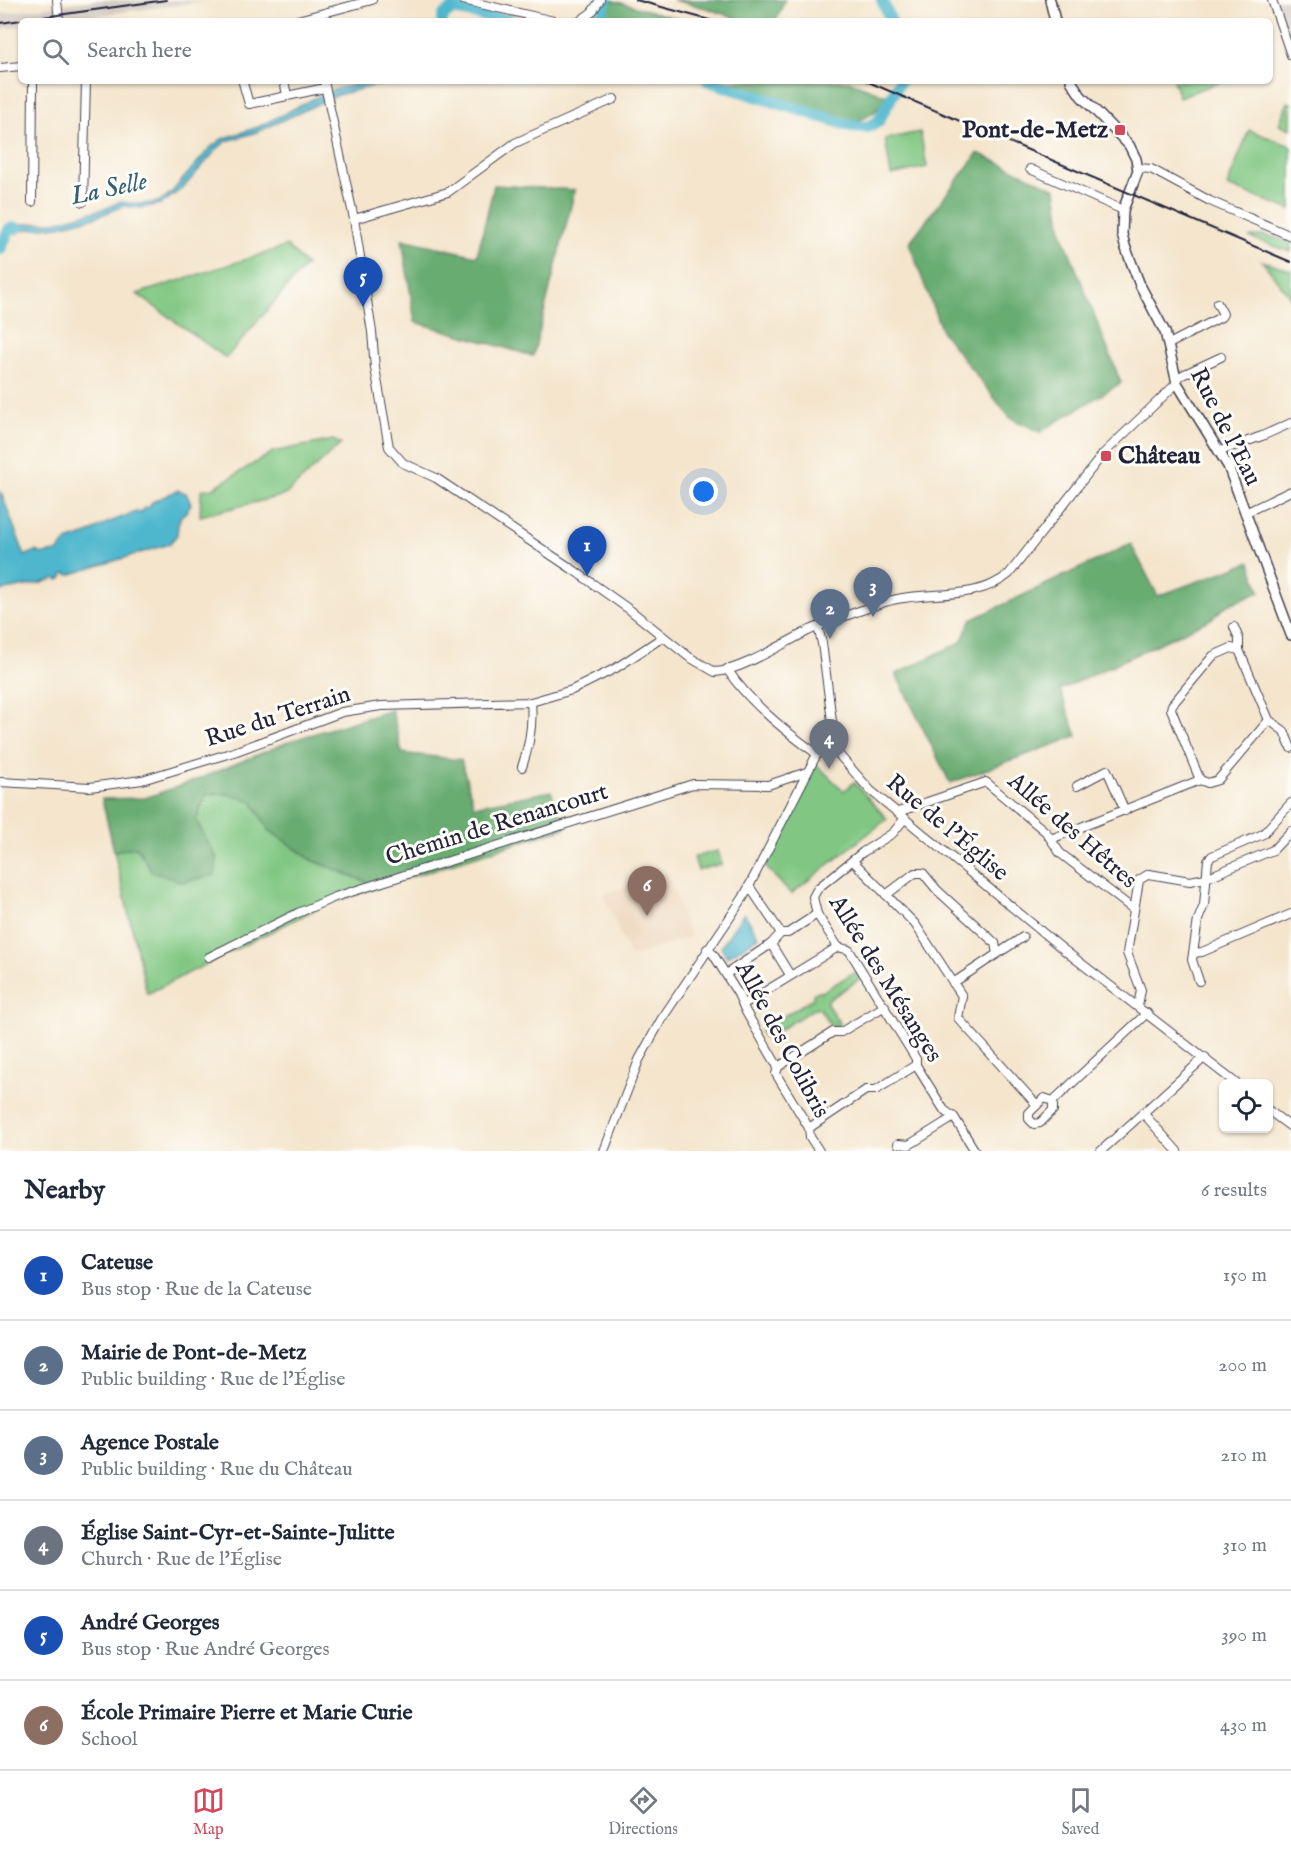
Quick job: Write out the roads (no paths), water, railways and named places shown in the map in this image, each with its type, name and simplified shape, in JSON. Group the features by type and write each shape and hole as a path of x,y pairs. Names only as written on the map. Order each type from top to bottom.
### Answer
{"street":[{"path":"57,0 59,18"},
{"path":"314,18 372,0"},
{"path":"463,0 541,18"},
{"path":"584,18 592,12 600,0"},
{"path":"1050,0 1054,18"},
{"path":"1272,0 1291,55"},
{"path":"0,68 18,66"},
{"path":"32,202 33,84"},
{"path":"83,202 86,84"},
{"path":"243,84 249,104 325,87 354,219 383,423 389,447 395,456 412,468 436,478 566,565 630,610 689,657 715,672 727,669 818,627 887,602 920,596 946,596 986,587 1002,580 1103,454 1176,381 1221,357"},
{"path":"285,84 287,95"},
{"path":"1073,84 1078,93 1129,146 1138,168 1151,169 1210,201 1291,236"},
{"path":"354,219 448,192 515,143 614,99"},
{"name":"Rue de l'Eau","path":"1138,168 1123,210 1122,234 1125,246 1140,285 1163,327 1169,344 1176,381 1232,474 1291,635"},
{"path":"1030,170 1123,210"},
{"path":"1169,344 1221,317 1223,314 1217,303"},
{"path":"1220,451 1291,423"},
{"path":"1245,513 1291,491"},
{"path":"604,1151 639,1060 661,1020 743,898 817,754 833,748 834,737 824,655 818,627"},
{"path":"1234,627 1239,639 1239,650 1269,720 1284,731 1291,748"},
{"name":"Rue du Terrain","path":"0,782 90,787 142,780 234,752 342,712 381,706 531,702 572,690 616,668 663,637"},
{"path":"1200,780 1171,709 1172,705 1213,656 1231,648 1239,650"},
{"path":"727,669 739,686 817,754"},
{"path":"522,767 530,734 531,702"},
{"path":"1051,839 1200,780 1208,783 1222,777 1269,720"},
{"name":"Rue de l'Église","path":"833,748 870,790 1064,950 1232,1079"},
{"path":"1077,786 1107,770 1125,811"},
{"name":"Chemin de Renancourt","path":"209,957 335,897 693,784 768,785 807,772"},
{"name":"Allée des Hêtres","path":"898,812 986,782 1040,828 1060,853 1133,909"},
{"path":"1199,981 1192,964 1198,920 1204,905 1209,858 1263,834 1291,803"},
{"name":"Allée des Mésanges","path":"905,818 894,833 863,852 818,888 813,897 817,914 838,947 849,950 885,1006 916,1059 916,1065 944,1110 954,1117 975,1151"},
{"path":"1138,1006 1141,990 1127,953 1139,880 1145,875 1152,874 1190,881 1206,878 1273,850 1291,831"},
{"path":"853,861 915,924 962,996 958,1018 1037,1105"},
{"path":"886,895 915,873 923,873 937,891 995,944 997,954"},
{"path":"749,886 781,933"},
{"path":"726,974 771,944 781,933 788,933 817,914"},
{"path":"1193,953 1209,949 1291,914"},
{"path":"953,983 1023,937"},
{"path":"771,944 790,975"},
{"path":"743,1004 838,947"},
{"name":"Allée des Colibris","path":"707,949 726,974 778,1067 776,1074 809,1128 810,1137 819,1151"},
{"path":"778,1067 833,1032 841,1032 885,1006"},
{"path":"1053,1101 1044,1098 1029,1113 1029,1119 1034,1124 1040,1123 1053,1110 1053,1101 1147,1013"},
{"path":"1189,1072 1192,1048"},
{"path":"1101,1151 1204,1057"},
{"path":"809,1128 866,1090 876,1090 916,1065"},
{"path":"1143,1113 1178,1151"},
{"path":"1273,1113 1291,1127"},
{"path":"898,1144 909,1145 954,1117"}],"water":[{"path":"358,84 382,84 331,98 329,91"},
{"path":"325,93 326,100 257,132 227,141 183,188 161,204 141,208 124,206 96,217 59,226 12,231 5,235 0,251 0,237 5,227 9,225 55,222 107,208 119,202 142,204 158,202 171,193 210,148 222,139 258,127"},
{"path":"0,490 25,556 35,551 43,554 57,552 67,541 136,512 141,513 144,508 150,507 152,502 178,490 186,493 191,504 181,516 177,535 169,544 69,575 66,573 58,580 56,578 0,591"},
{"path":"744,913 759,937 727,957 721,947"}],"waterway":[{"name":"La Selle","path":"601,18 606,0"},
{"name":"La Selle","path":"882,0 890,18"},
{"name":"La Selle","path":"443,18 453,9 496,18"},
{"name":"La Selle","path":"718,84 851,126 867,127 878,122 898,84"},
{"name":"La Selle","path":"0,249 10,229 17,228"}],"railway":[{"path":"36,18 166,0"},
{"path":"636,0 702,18"},
{"path":"0,23 18,21"},
{"path":"873,84 1291,262"}],"place":[{"name":"Pont-de-Metz","path":"1120,130"},
{"name":"André Georges","path":"363,307"},
{"name":"Château","path":"1106,456"},
{"name":"Cateuse","path":"587,576"},
{"name":"Agence Postale","path":"873,617"},
{"name":"Mairie de Pont-de-Metz","path":"830,639"},
{"name":"Église Saint-Cyr-et-Sainte-Julitte","path":"829,769"},
{"name":"École Primaire Pierre et Marie Curie","path":"647,916"}]}
